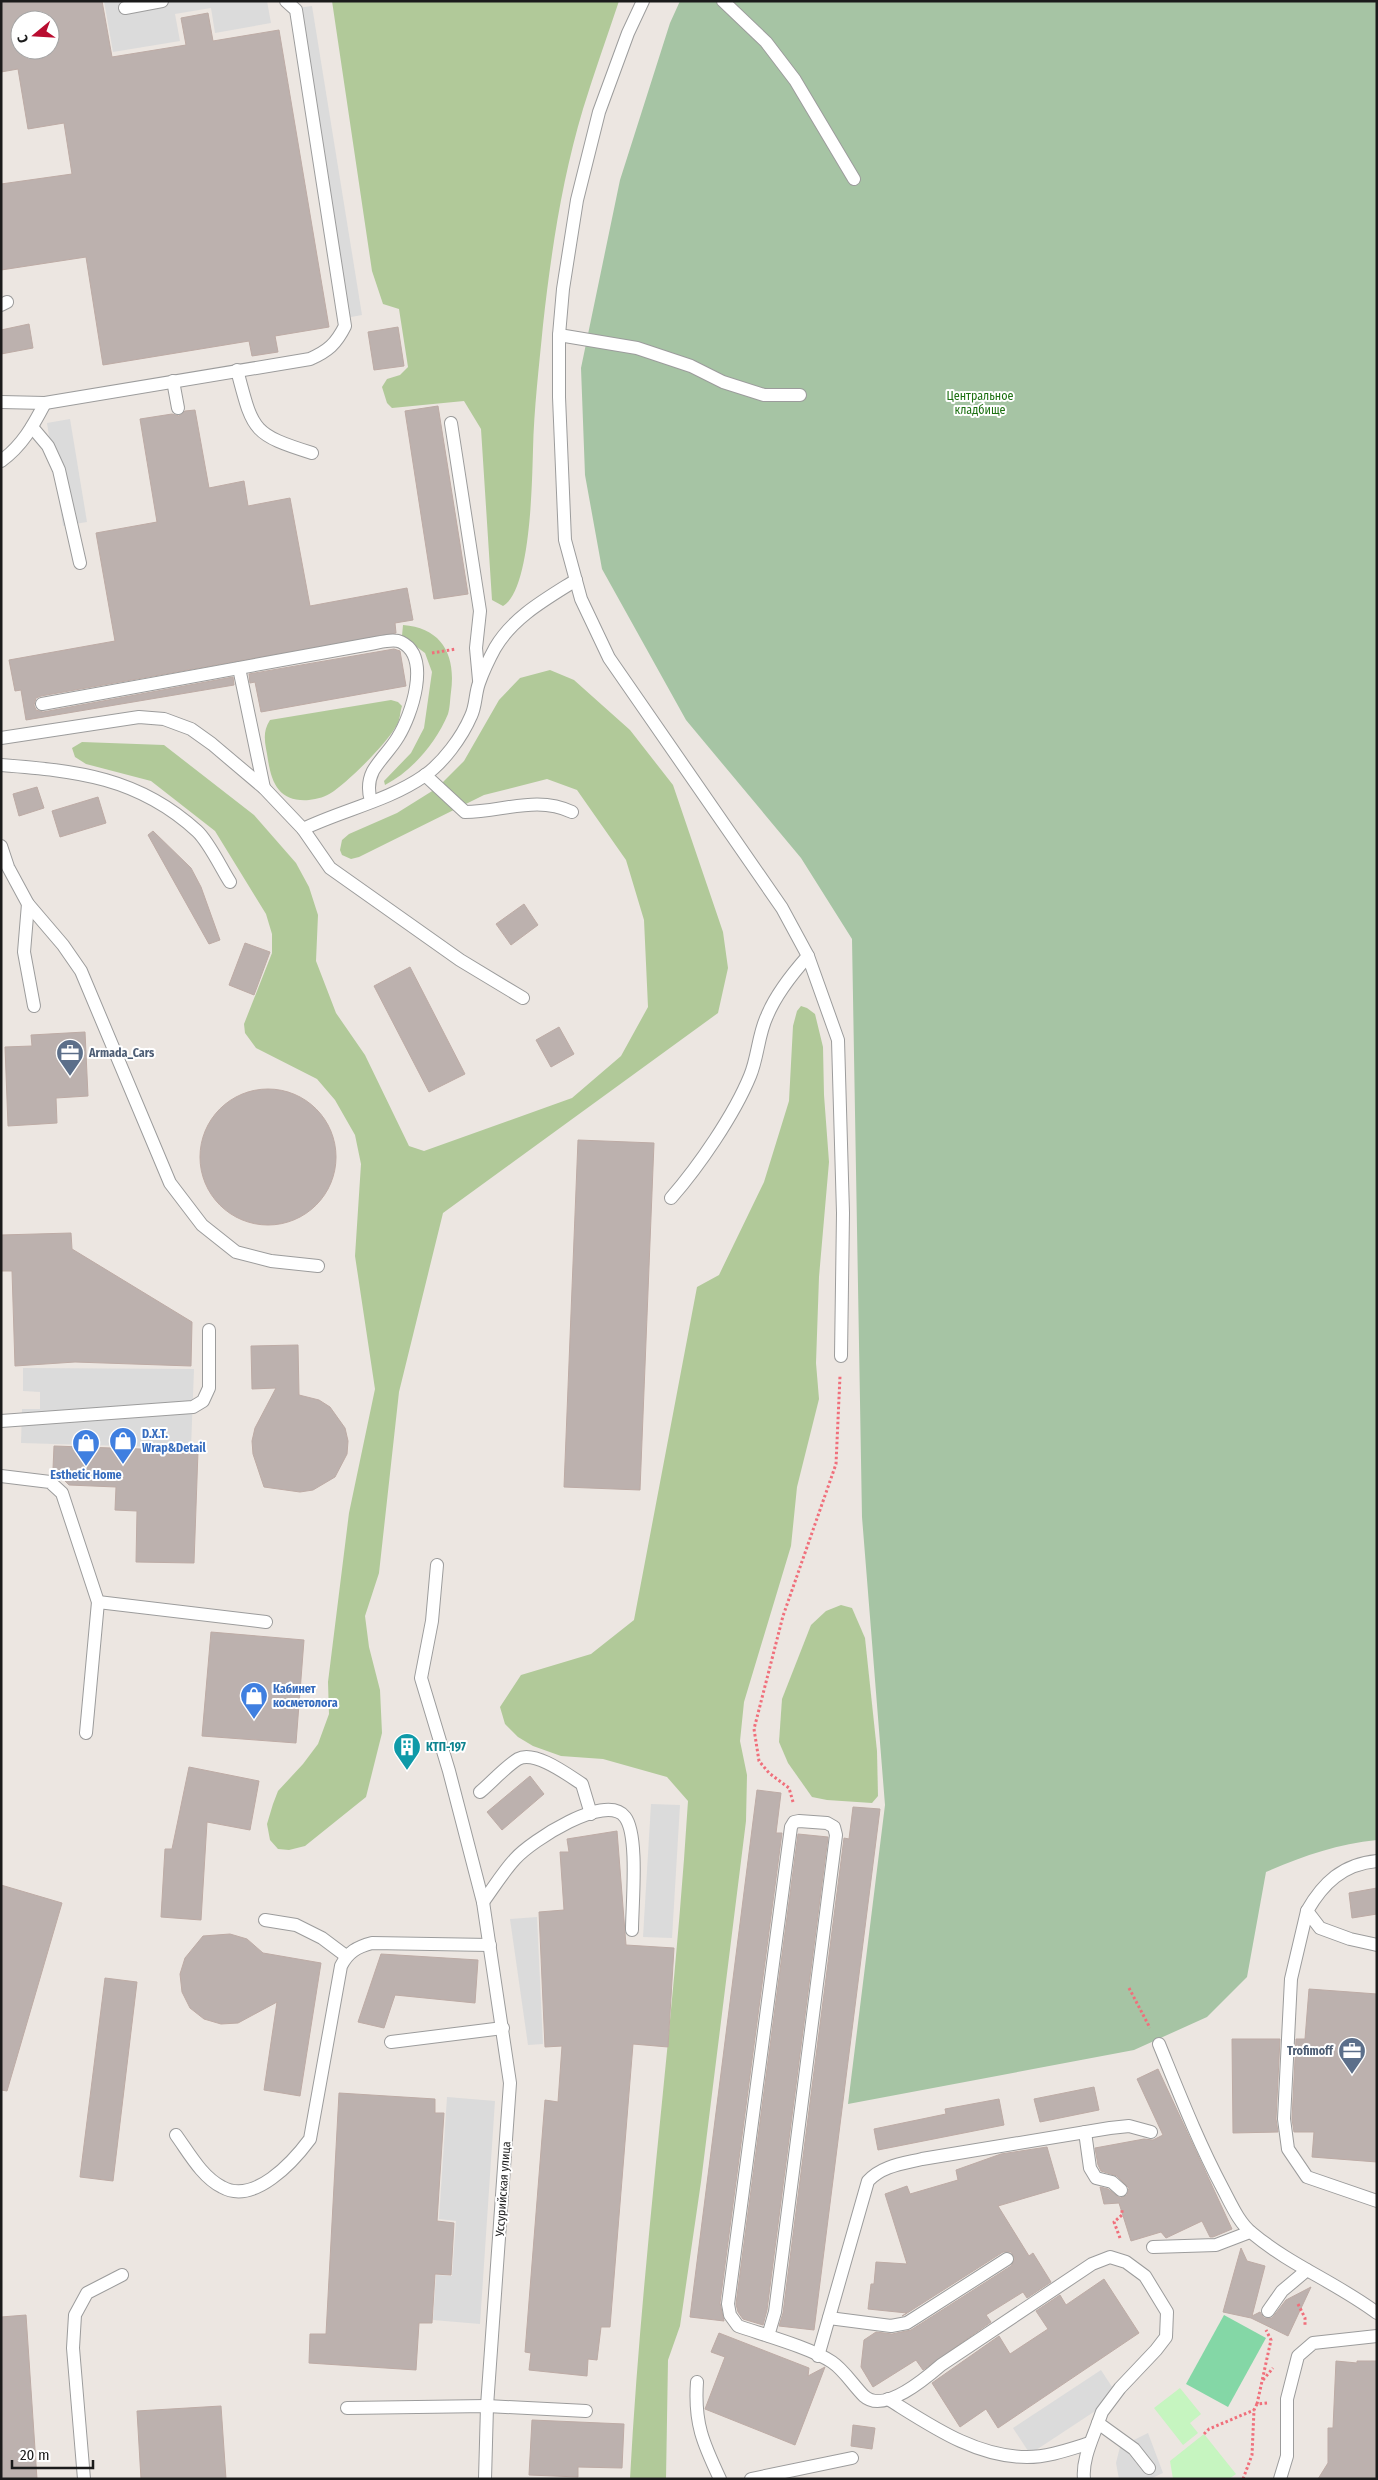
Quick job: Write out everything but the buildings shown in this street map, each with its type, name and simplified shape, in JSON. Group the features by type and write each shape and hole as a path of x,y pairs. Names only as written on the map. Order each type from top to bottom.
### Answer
{"lane":[{"path":"125,8 162,1"},
{"path":"1,402 45,402 310,359 327,352 338,340 345,326 295,6 286,1"},
{"path":"643,1 628,33 599,112 577,200 563,289 559,335 561,476 565,540 581,599 609,658 782,908 808,956 838,1040 843,1213 841,1356"},
{"path":"722,1 766,42 795,80 854,179"},
{"path":"559,335 637,348 691,366 723,382 764,395 800,395"},
{"path":"237,370 252,421 264,434 278,443 312,453"},
{"path":"173,381 178,408"},
{"path":"1,462 15,451 32,427 45,402"},
{"path":"451,423 480,611 476,648 479,683"},
{"path":"32,427 48,446 60,470 80,563"},
{"path":"302,829 330,816 386,796 425,775 451,749 472,715 479,683 495,647 515,623 535,606 576,580"},
{"path":"42,704 396,641 408,648 414,658 418,675 413,702 399,736 373,772 368,790 371,801"},
{"path":"239,668 264,788"},
{"path":"1,738 139,717 164,720 191,729 264,788 302,829 330,868 452,955 524,998"},
{"path":"1,765 48,769 98,777 142,792 198,832 230,882"},
{"path":"425,775 466,812 539,803 563,807 572,812"},
{"path":"1,846 4,871 28,904 63,945 81,971 170,1182 202,1225 236,1252 271,1261 318,1266"},
{"path":"28,904 24,952 34,1006"},
{"path":"671,1198 740,1098 751,1074 766,1017 792,973 808,956"},
{"path":"1,1421 193,1407 204,1401 208,1388 209,1330"},
{"path":"1,1476 50,1482 62,1493 98,1602 86,1733"},
{"name":"Уссурийская улица","path":"437,1565 432,1621 421,1678 450,1770 483,1902 510,2083 487,2406 485,2479"},
{"path":"98,1602 266,1622"},
{"path":"480,1792 518,1760 530,1757 544,1761 582,1784 591,1814"},
{"path":"483,1902 516,1858 536,1840 565,1824 591,1814 606,1810 618,1810 625,1817 633,1838 632,1930"},
{"path":"768,2336 775,2312 836,1835 834,1827 827,1823 794,1822 791,1827 728,2304 730,2315 738,2326 832,2362 866,2398 882,2400 888,2399 919,2383 941,2365 1092,2264 1110,2257 1126,2262 1145,2276 1167,2312 1166,2337 1120,2388 1102,2412 1090,2443 1083,2472 1084,2479"},
{"path":"1377,1861 1360,1863 1335,1876 1316,1895 1307,1911 1291,1979 1284,2120 1288,2149 1306,2177 1377,2201"},
{"path":"1307,1911 1320,1928 1350,1939 1377,1945"},
{"path":"265,1920 296,1925 322,1938 346,1956"},
{"path":"176,2136 205,2174 223,2188 242,2192 264,2184 295,2160 310,2139 341,1966 346,1956 357,1947 372,1942 490,1945"},
{"path":"391,2042 503,2028"},
{"path":"1159,2044 1201,2147 1233,2208 1250,2232 1307,2270 1344,2290 1377,2313"},
{"path":"818,2356 868,2181 877,2172 892,2166 922,2159 1085,2132 1130,2126 1151,2132"},
{"path":"1085,2132 1090,2168 1096,2178 1112,2182 1121,2190"},
{"path":"1153,2247 1216,2245 1250,2232"},
{"path":"829,2318 891,2326 907,2323 1007,2259"},
{"path":"1268,2312 1282,2291 1307,2270"},
{"path":"84,2479 73,2348 75,2316 87,2293 122,2275"},
{"path":"1280,2479 1287,2456 1287,2399 1298,2356 1313,2343 1377,2336"},
{"path":"697,2382 695,2408 698,2424 720,2479"},
{"path":"888,2399 958,2441 1001,2454 1036,2456 1055,2454 1090,2443"},
{"path":"347,2408 487,2406 586,2411"},
{"path":"1098,2422 1134,2449 1149,2468"},
{"path":"751,2479 852,2458"}],"path":[{"path":"414,658 442,650 476,648"},
{"path":"794,1822 789,1788 769,1773 759,1761 754,1729 783,1616 836,1464 841,1356"},
{"path":"1129,1988 1149,2025"},
{"path":"1121,2190 1124,2201 1122,2215 1114,2222 1118,2235 1126,2244 1153,2247"},
{"path":"1250,2479 1244,2478 1252,2455 1255,2434 1254,2410 1271,2340 1264,2328 1268,2312"},
{"path":"1257,2404 1267,2403"},
{"path":"1204,2434 1209,2429 1254,2410"}],"green space":[{"path":"332,1 619,1 583,109 563,189 543,325 534,419 532,485 525,558 512,596 503,606 492,600 481,429 464,401 392,408 387,403 382,387 387,379 400,375 408,367 399,309 383,304 372,271"},
{"name":"Центральное кладбище","path":"680,1 1377,1 1377,1840 1348,1844 1320,1852 1266,1872 1247,1977 1207,2017 1134,2050 848,2104 885,1805 862,1517 852,939 801,858 686,720 602,569 585,475 581,368 620,180 670,23"},
{"path":"403,625 416,627 428,632 444,646 451,666 450,706 443,725 430,746 405,772 385,785 384,781 411,753 424,728 432,672 425,653 402,636"},
{"path":"550,670 574,680 630,730 673,785 723,932 728,968 718,1013 443,1213 399,1392 379,1573 365,1616 369,1647 380,1690 382,1733 366,1797 305,1846 289,1850 278,1849 270,1840 267,1824 273,1804 278,1791 303,1764 318,1744 329,1714 328,1682 349,1513 375,1389 355,1256 361,1164 355,1135 335,1100 317,1079 256,1048 245,1033 244,1024 272,953 272,934 266,914 215,831 151,781 86,764 75,757 72,748 82,742 164,745 254,815 296,863 309,887 318,915 316,961 336,1013 365,1055 409,1146 424,1151 572,1098 621,1056 648,1007 644,920 626,860 577,790 547,779 484,795 359,857 351,859 342,855 340,850 342,840 349,834 397,813 437,788 464,761 499,700 520,678"},
{"path":"391,700 398,702 402,706 399,721 392,733 359,769 334,791 318,798 299,800 285,795 275,785 265,744 267,725 270,720"},
{"path":"801,1006 815,1014 823,1047 824,1095 829,1162 819,1277 816,1363 819,1399 797,1487 791,1546 744,1702 740,1741 747,1775 746,1821 701,2182 680,2326 668,2360 666,2479 630,2479 642,2309 675,1970 688,1801 667,1777 603,1759 561,1756 533,1746 518,1737 505,1724 500,1707 521,1675 591,1654 634,1620 697,1287 719,1275 764,1182 789,1101 793,1026 797,1011"},
{"path":"841,1605 852,1608 865,1638 877,1751 878,1796 872,1803 812,1797 788,1763 779,1742 782,1699 811,1625 826,1611"},
{"path":"1224,2315 1266,2338 1228,2407 1186,2384"},
{"path":"1180,2388 1201,2414 1190,2423 1198,2433 1183,2445 1154,2408"},
{"path":"1204,2434 1236,2474 1229,2479 1173,2479 1170,2461"}],"shaded area":[{"path":"104,1 267,1 271,23 215,33 211,8 175,14 180,41 113,52"},
{"path":"312,6 362,315 346,318 296,8"},
{"path":"70,419 87,522 63,526 47,423"},
{"path":"23,1368 194,1369 191,1448 21,1443 22,1409 40,1409 40,1392 23,1391"},
{"path":"651,1804 680,1805 672,1938 643,1937"},
{"path":"537,1917 543,2044 528,2045 510,1919"},
{"path":"447,2097 495,2101 480,2324 433,2320 436,2275 452,2276 456,2221 439,2219"},
{"path":"1101,2370 1118,2396 1030,2454 1013,2428"},
{"path":"1148,2433 1163,2473 1150,2479 1119,2479 1116,2463 1120,2447"}],"place":[{"name":"Armada_Cars","path":"70,1077"},
{"name":"D.X.T. Wrap&Detail","path":"123,1465"},
{"name":"Esthetic Home","path":"86,1467"},
{"name":"Кабинет косметолога","path":"254,1720"},
{"name":"КТП-197","path":"407,1771"},
{"name":"Trofimoff","path":"1352,2075"}]}
